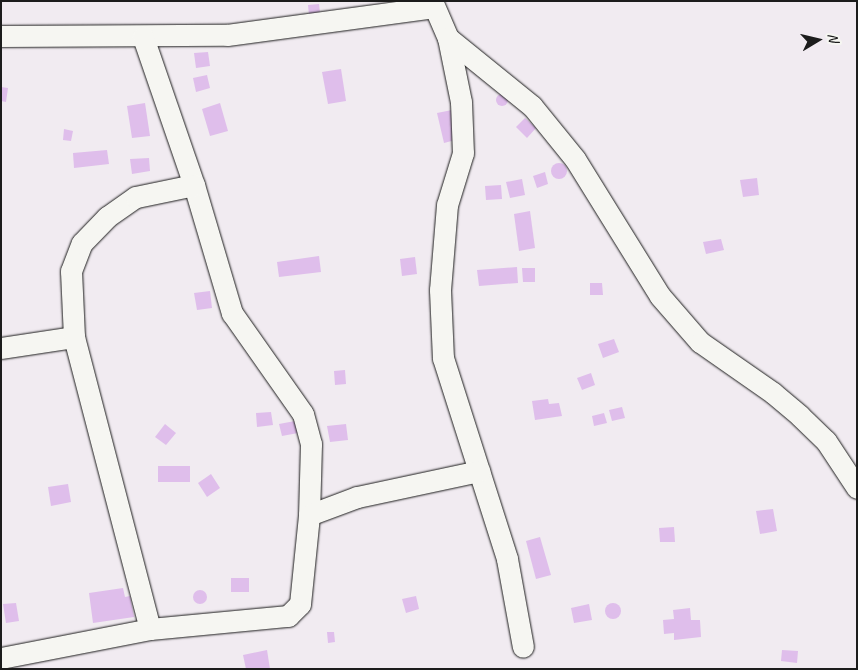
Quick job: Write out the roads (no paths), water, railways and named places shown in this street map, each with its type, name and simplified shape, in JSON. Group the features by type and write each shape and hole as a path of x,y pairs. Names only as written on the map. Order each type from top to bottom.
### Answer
{"street":[{"path":"1,36 227,35 433,4 448,38 461,102 464,153 447,205 440,290 442,358 507,558 522,648"},
{"path":"1,658 150,629 288,616 294,613 300,604 308,515 311,444 303,414 232,313 194,185 142,36"},
{"path":"448,38 532,106 575,159 660,296 700,342 773,393 800,416 826,441 857,488"},
{"path":"150,629 74,337 71,271 82,243 107,217 136,197 194,185"},
{"path":"1,348 74,337"},
{"path":"308,515 357,497 479,471"}]}
